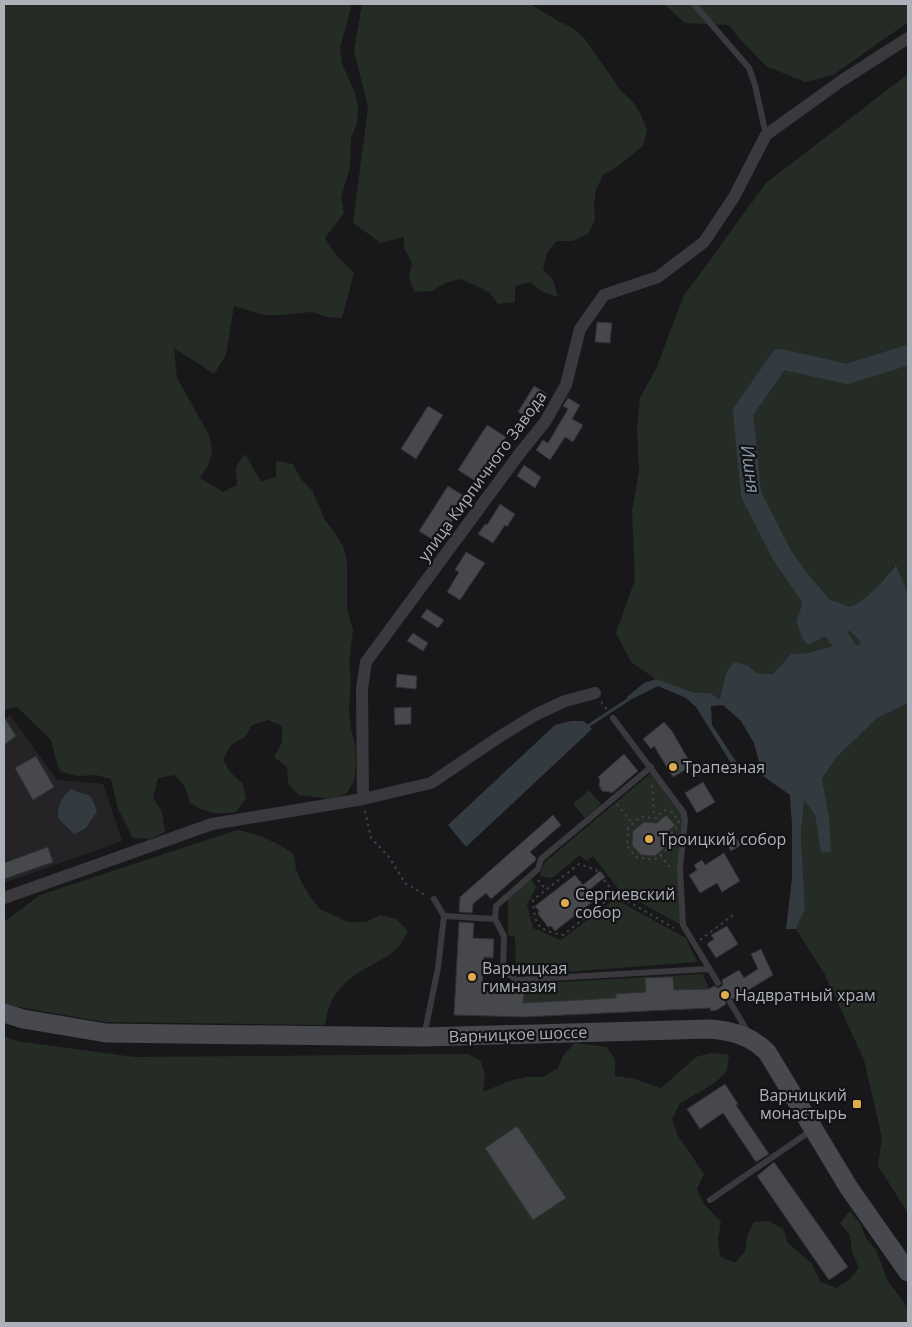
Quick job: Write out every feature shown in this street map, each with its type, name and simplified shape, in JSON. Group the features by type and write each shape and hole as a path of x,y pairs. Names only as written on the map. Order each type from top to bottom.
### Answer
{"street":[{"path":"766,135 840,81 908,38"},
{"name":"улица Кирпичного Завода","path":"363,799 362,688 366,662 520,453 545,422 566,385 580,329 604,296 658,277 704,242 734,197 766,135"},
{"path":"4,898 212,824 363,799 431,783 499,737 536,715 553,706 595,694"},
{"name":"Варницкое шоссе","path":"4,1013 23,1019 106,1033 424,1037 710,1029 735,1032 753,1040 767,1052 849,1188 908,1272"}],"lane":[{"path":"694,4 750,68 766,135"},
{"path":"613,718 684,813 685,821 680,867 683,925 718,983"},
{"path":"651,768 541,859 538,869 496,906 495,919 504,936 503,969 516,980 708,969"},
{"path":"424,1037 438,968 444,916 434,899"},
{"path":"444,916 495,919"},
{"path":"730,1002 753,1040"},
{"path":"710,1200 814,1129"}],"path":[{"path":"651,768 654,818"},
{"path":"363,799 371,838 388,857 405,883 434,899"},
{"path":"613,799 634,824"},
{"path":"664,810 672,812 679,821 670,836 666,850 654,860 636,857 627,846 628,828 640,817 654,818 664,810"},
{"path":"615,894 563,935 544,931 534,918 533,900 579,864 596,870 615,894 690,937"},
{"path":"540,883 546,890"},
{"path":"694,944 732,916 730,913"},
{"path":"483,975 503,969"}],"shaded area":[{"path":"4,4 352,4 340,48 342,64 355,93 358,108 357,124 351,138 350,168 341,197 344,213 325,238 335,253 354,273 342,318 327,317 312,312 264,315 234,306 226,355 214,374 174,348 177,378 209,435 212,451 208,466 200,478 223,492 237,485 236,467 245,454 261,482 276,477 276,461 293,464 301,479 312,490 325,520 343,546 347,561 347,609 353,630 349,663 351,679 349,711 356,763 355,779 347,793 332,799 299,795 288,784 287,767 274,757 282,742 282,726 268,720 252,725 245,737 231,745 223,760 231,773 243,784 246,799 236,812 217,813 202,809 190,803 185,787 175,775 158,778 153,798 162,812 165,832 150,839 133,838 118,809 111,779 96,775 79,776 61,772 51,740 17,707 4,710"},
{"path":"362,4 530,4 573,28 585,39 621,91 633,102 647,130 643,146 618,166 603,175 596,190 595,220 588,234 573,241 557,241 547,253 543,269 553,280 558,297 543,292 530,282 515,286 515,302 498,304 489,292 461,279 445,283 432,291 415,292 409,278 412,263 404,248 404,237 381,243 353,223 368,107 354,51"},
{"path":"664,4 908,4 908,22 833,75 805,82 766,66 729,25 685,23"},
{"path":"908,74 908,593 895,565 870,594 850,607 829,599 809,575 804,572 796,559 783,555 786,565 797,571 801,585 802,602 796,621 802,638 808,645 824,637 850,630 861,642 855,649 839,644 808,653 791,654 773,674 757,674 749,666 726,673 720,699 710,693 695,693 656,679 631,662 616,633 635,580 632,511 639,471 637,427 640,398 656,369 683,297 766,183"},
{"path":"782,555 796,559 804,572 809,575 829,599 850,607 870,594 896,565 908,593 908,703 877,718 836,758 822,779 829,817 831,851 821,853 815,815 804,800 801,834 805,909 796,929 786,929 792,878 790,795 763,776 754,743 741,721 723,705 711,706 712,725 741,769 739,776 696,707 686,698 658,686 630,700 627,697 644,683 656,679 695,693 710,693 720,699 726,673 734,662 749,666 758,674 773,674 791,654 808,653 839,644 850,644 855,648 861,642 850,631 824,637 808,645 802,638 796,621 802,602 801,585 797,571 786,565"},
{"path":"908,703 908,1213 878,1166 882,1138 864,1060 824,973 796,929 805,909 801,834 804,799 815,815 821,852 829,817 822,780 836,758 877,718"},
{"path":"10,715 57,780 103,784 122,841 4,883 4,719"},
{"path":"571,721 584,721 592,729 466,847 448,825 555,725"},
{"path":"651,773 683,815 681,925 620,891 593,856 587,861 580,855 552,878 540,876 544,863"},
{"path":"72,789 90,796 97,811 86,828 74,834 58,818 61,802"},
{"path":"589,790 601,804 585,818 573,804"},
{"path":"237,830 267,839 294,854 296,869 302,883 320,909 348,922 366,922 380,915 396,919 408,931 395,950 341,987 331,1003 325,1025 105,1022 4,1003 4,922 40,895"},
{"path":"531,879 536,887 527,905 533,928 561,940 615,899 686,938 697,962 524,975 516,966 515,937 508,935 508,899"},
{"path":"703,974 709,989 674,990 673,977 646,978 646,992 617,994 616,998 523,1003 524,993 522,984"},
{"path":"4,1036 16,1041 134,1057 468,1054 481,1061 485,1076 483,1092 512,1080 527,1077 543,1077 558,1068 564,1054 575,1043 607,1047 615,1060 615,1076 631,1078 661,1088 696,1057 711,1053 729,1055 727,1071 715,1083 680,1103 672,1119 677,1134 704,1174 697,1189 704,1204 721,1222 718,1239 720,1256 735,1263 745,1251 747,1236 754,1222 769,1221 783,1229 788,1243 812,1264 820,1281 836,1288 849,1280 859,1268 852,1252 850,1235 840,1223 850,1211 860,1223 866,1238 876,1250 888,1281 908,1308 908,1323 4,1323"}],"building":[{"path":"597,322 612,323 610,343 595,342"},
{"path":"534,386 547,394 531,420 518,412"},
{"path":"568,398 580,405 572,419 583,425 573,442 565,437 550,460 536,450 543,440 548,443 568,409 563,406"},
{"path":"428,406 443,415 416,459 401,449"},
{"path":"487,425 506,437 477,482 458,470"},
{"path":"524,465 541,477 535,488 517,476"},
{"path":"448,486 467,498 438,543 419,531"},
{"path":"500,504 515,514 493,543 478,534 485,524 487,525"},
{"path":"466,552 485,563 460,600 447,592 459,572 455,570"},
{"path":"427,609 444,620 438,628 421,617"},
{"path":"413,633 428,643 423,651 407,641"},
{"path":"397,674 417,676 416,689 396,687"},
{"path":"411,707 411,724 395,725 394,708"},
{"path":"4,717 16,736 4,745"},
{"path":"664,722 672,731 692,766 673,777 654,746 651,749 643,739"},
{"path":"624,754 638,771 612,793 602,791 598,777"},
{"path":"36,756 54,787 33,800 15,768"},
{"path":"703,782 715,802 697,813 685,793"},
{"path":"553,815 561,825 530,852 536,858 535,861 491,899 486,893 473,904 472,913 459,912 460,897"},
{"name":"Троицкий собор","path":"666,815 675,825 666,833 665,847 655,856 641,855 632,845 633,831 644,822 657,823"},
{"path":"731,830 741,845 731,851 722,836"},
{"path":"48,847 53,862 4,879 4,863"},
{"path":"724,853 740,881 722,892 717,883 700,893 689,875 697,870 694,865 702,860 705,865"},
{"name":"Сергиевский собор","path":"600,871 605,877 588,891 595,900 555,931 551,926 548,927 538,914 539,911 535,906 575,875 583,885"},
{"path":"459,922 474,923 473,938 494,939 493,958 484,957 482,991 524,993 523,1003 616,998 616,994 646,992 645,978 673,977 674,990 709,989 714,986 719,988 723,985 722,980 739,970 744,978 758,969 751,954 761,949 773,975 734,999 728,998 725,1000 726,1004 717,1010 711,1011 710,1008 523,1017 454,1015"},
{"path":"727,926 738,944 716,958 707,944 714,939 711,935"},
{"path":"725,1084 738,1104 736,1105 769,1154 756,1162 723,1113 700,1129 687,1109"},
{"path":"517,1126 566,1198 533,1220 485,1148"},
{"path":"774,1162 848,1267 829,1280 757,1176"}],"waterway":[{"name":"Ишня","path":"859,667 782,555 751,494 743,412 780,359 847,374 908,355"},
{"path":"588,726 629,699"}],"place":[{"name":"Трапезная","path":"673,767"},
{"name":"Троицкий собор","path":"649,839"},
{"name":"Сергиевский собор","path":"565,903"},
{"name":"Варницкая гимназия","path":"472,977"},
{"name":"Надвратный храм","path":"725,995"},
{"name":"Варницкий монастырь","path":"857,1104"}]}
